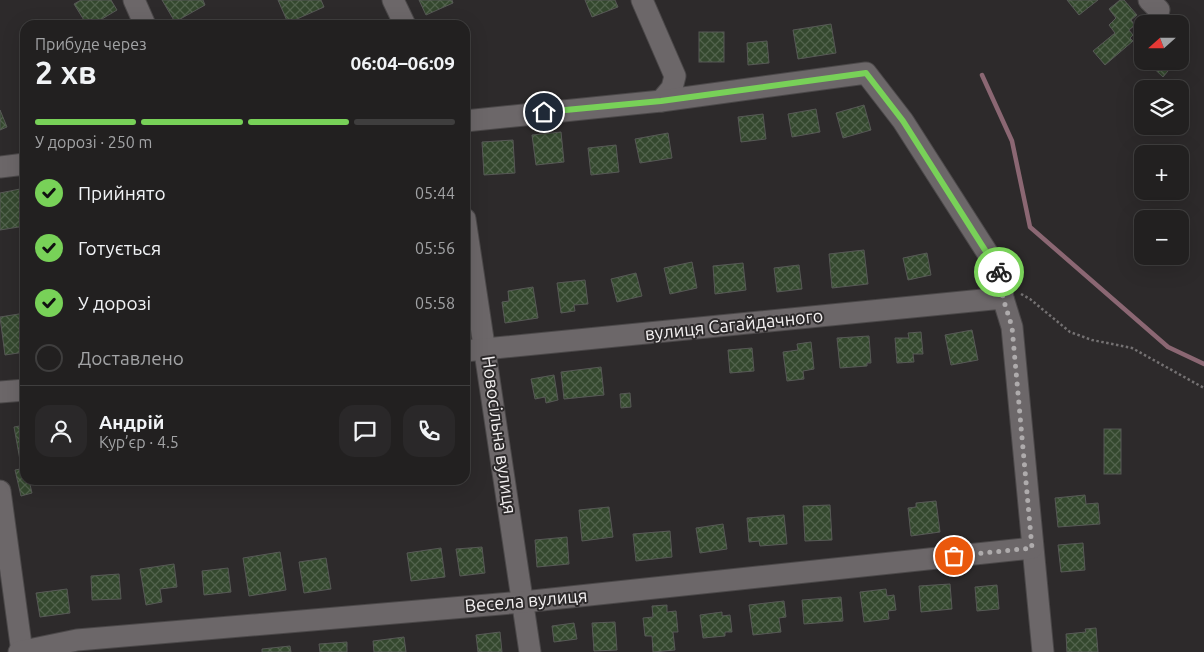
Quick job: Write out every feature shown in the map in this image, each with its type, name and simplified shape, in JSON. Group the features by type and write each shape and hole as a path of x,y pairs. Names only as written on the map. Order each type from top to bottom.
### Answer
{"street":[{"path":"134,0 143,20"},
{"path":"393,0 402,20"},
{"path":"642,0 675,76 672,88 661,101"},
{"path":"470,120 661,101 866,73 903,121 999,271 1003,298 1012,327 1043,652"},
{"path":"0,166 20,164"},
{"name":"Новосільна вулиця","path":"470,284 475,350 523,602 530,652"},
{"name":"вулиця Сагайдачного","path":"475,350 1003,298"},
{"path":"0,392 20,390"},
{"path":"0,491 21,652"},
{"name":"Весела вулиця","path":"21,652 77,640 523,602 1032,548"}],"path":[{"path":"1003,298 1020,294 1030,299 1070,332 1092,340 1132,348 1204,388"}],"building":[{"path":"81,0 111,0 117,10 100,20 84,20 74,4"},
{"path":"162,0 203,0 205,5 179,20 174,20"},
{"path":"278,0 321,0 324,7 295,20 287,20"},
{"path":"419,0 452,0 453,3 426,15"},
{"path":"585,0 615,0 618,7 592,17"},
{"path":"1067,0 1098,0 1079,15"},
{"path":"1120,0 1124,0 1137,15 1134,15 1131,20 1134,26 1129,30 1133,35 1130,38 1133,41 1105,65 1093,51 1115,33 1109,25 1116,18 1109,9"},
{"path":"831,24 836,53 798,59 793,30"},
{"path":"699,32 724,32 724,62 699,62"},
{"path":"767,41 769,63 748,65 747,43"},
{"path":"1156,70 1169,70 1163,77"},
{"path":"864,105 871,130 843,138 836,113"},
{"path":"816,109 820,132 792,137 788,114"},
{"path":"0,110 7,127 0,130"},
{"path":"763,114 766,139 741,142 738,117"},
{"path":"561,132 564,162 536,165 532,135"},
{"path":"668,133 672,158 640,163 635,139"},
{"path":"513,140 515,173 484,175 482,142"},
{"path":"616,145 619,172 591,175 588,148"},
{"path":"20,189 20,227 0,230 0,193"},
{"path":"864,250 868,284 832,288 829,254"},
{"path":"927,253 931,275 908,280 903,258"},
{"path":"692,262 697,288 670,294 664,268"},
{"path":"743,263 746,290 715,294 713,266"},
{"path":"799,265 802,289 777,292 774,268"},
{"path":"636,273 642,296 617,302 611,279"},
{"path":"585,280 588,304 574,305 575,311 561,313 557,283"},
{"path":"533,287 538,318 505,323 502,302 509,301 508,291"},
{"path":"20,314 20,353 5,355 0,317"},
{"path":"972,330 978,360 951,365 945,335"},
{"path":"921,332 923,354 913,354 914,362 897,363 895,338 909,338 908,333"},
{"path":"869,336 871,363 867,363 867,366 840,368 837,338"},
{"path":"811,342 814,369 803,371 804,379 787,381 783,352 798,350 797,344"},
{"path":"752,348 754,371 730,373 728,350"},
{"path":"601,367 604,395 564,399 561,372"},
{"path":"554,375 558,400 546,403 545,397 535,399 531,379"},
{"path":"630,393 631,407 621,408 620,394"},
{"path":"20,426 20,460 14,427"},
{"path":"1104,429 1121,429 1121,474 1104,474"},
{"path":"20,469 20,485 30,485 32,493 21,496 15,470"},
{"path":"1085,495 1086,504 1098,503 1100,524 1058,527 1055,498"},
{"path":"936,501 940,532 911,536 908,508 916,507 916,503"},
{"path":"830,505 832,540 805,541 803,506"},
{"path":"609,507 613,537 582,541 579,510"},
{"path":"784,515 787,544 760,546 759,541 749,542 747,518"},
{"path":"723,524 727,549 700,553 696,528"},
{"path":"670,531 672,557 636,561 633,534"},
{"path":"567,537 569,564 537,567 535,540"},
{"path":"1083,543 1085,570 1061,572 1058,545"},
{"path":"482,547 485,573 460,576 456,549"},
{"path":"441,548 445,577 411,581 407,553"},
{"path":"280,552 286,590 249,596 243,558"},
{"path":"326,558 331,589 304,593 299,562"},
{"path":"174,564 177,587 160,589 162,602 146,605 140,569"},
{"path":"228,568 231,592 204,595 202,571"},
{"path":"119,574 121,599 92,600 91,576"},
{"path":"950,584 952,609 921,612 919,586"},
{"path":"997,585 999,609 977,611 975,587"},
{"path":"67,589 70,613 40,617 36,593"},
{"path":"886,589 887,596 894,595 896,610 888,611 889,619 864,622 860,592"},
{"path":"841,597 843,621 804,624 802,600"},
{"path":"784,601 786,617 779,618 781,632 753,635 749,605"},
{"path":"667,605 667,612 676,611 678,632 673,632 675,650 653,652 652,636 645,636 643,618 653,617 652,606"},
{"path":"722,612 722,616 730,615 732,632 725,632 725,636 703,638 700,615"},
{"path":"615,622 617,650 594,651 592,623"},
{"path":"574,623 577,639 554,642 552,626"},
{"path":"1096,628 1098,652 1067,652 1066,634 1086,632 1085,629"},
{"path":"500,632 502,652 478,652 476,635"},
{"path":"404,637 406,652 374,652 373,641"},
{"path":"347,642 347,652 320,652 319,644"},
{"path":"290,646 291,652 262,652 262,649"}],"waterway":[{"path":"982,75 1012,141 1030,227 1168,347 1204,364"}],"way so far":[{"path":"954,556 1032,548 1012,327 1003,298 999,272"}],"route":[{"path":"544,112 661,101 866,73 903,121 999,272"}]}
